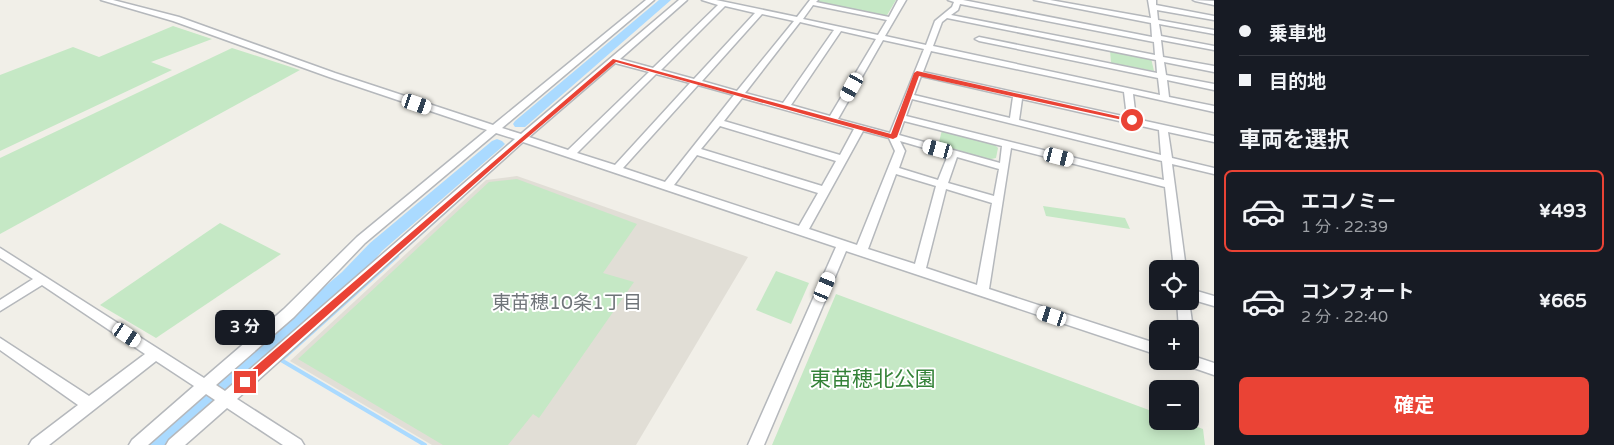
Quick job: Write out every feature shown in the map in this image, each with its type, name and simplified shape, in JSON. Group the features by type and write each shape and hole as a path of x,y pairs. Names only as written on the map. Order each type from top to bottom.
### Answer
{"street":[{"path":"105,0 176,19 521,139 1149,347"},
{"path":"174,445 215,393 289,313 361,240 650,0"},
{"path":"136,445 215,393 521,139 683,0"},
{"path":"706,0 723,2 760,12 1214,109"},
{"path":"833,120 902,0"},
{"path":"861,251 900,152 893,137 900,117 939,21 955,8 956,0 1156,39 1214,48"},
{"path":"1038,0 1214,32"},
{"path":"1197,0 1213,2"},
{"path":"569,155 723,2"},
{"path":"667,186 813,2 890,19"},
{"path":"1046,36 1050,2"},
{"path":"1166,99 1152,4 1214,18"},
{"path":"616,170 760,12"},
{"path":"946,16 1214,69"},
{"path":"974,58 985,24"},
{"path":"785,107 839,28"},
{"path":"979,39 1214,88"},
{"path":"615,60 1004,167"},
{"path":"917,73 1214,139"},
{"path":"1128,91 1132,121"},
{"path":"908,96 1214,171"},
{"path":"1014,121 1018,96"},
{"path":"900,117 1170,185"},
{"path":"718,122 842,159"},
{"path":"802,232 860,127"},
{"path":"1163,128 1179,260"},
{"path":"982,293 1004,167 1006,144"},
{"path":"696,151 825,191"},
{"path":"919,271 942,184 954,153"},
{"path":"892,170 997,201"},
{"path":"756,445 842,245"},
{"path":"0,252 41,280 84,305 215,393 278,441 296,445"},
{"path":"0,306 41,280"},
{"path":"1199,297 1214,301"},
{"path":"0,342 90,405"},
{"path":"37,445 156,354"},
{"path":"1199,364 1214,369"}],"shaded area":[{"path":"517,176 748,257 636,445 432,445 290,361 486,180"}],"green space":[{"path":"816,0 896,0 886,17 814,2"},
{"path":"173,26 212,39 151,62 172,70 0,151 0,75 73,47 99,57"},
{"path":"232,48 300,70 0,234 0,158"},
{"path":"1110,50 1151,58 1154,71 1111,63"},
{"path":"942,130 993,143 998,148 996,158 987,160 938,146"},
{"path":"517,179 637,224 603,273 634,282 539,418 533,414 508,445 443,445 298,359 489,182"},
{"path":"1043,206 1125,218 1130,229 1046,216"},
{"path":"220,223 281,254 156,338 100,305"},
{"path":"776,271 809,283 791,324 756,310"},
{"name":"東苗穂北公園","path":"836,294 1149,410 1149,430 1199,430 1199,428 1203,429 1205,445 772,445"}],"waterway":[{"path":"520,124 666,0"},
{"path":"156,445 349,277 376,247 497,144"},
{"path":"395,257 462,197"},
{"path":"397,256 281,360 425,445"}],"district":[{"name":"東苗穂10条1丁目","path":"567,302"}],"route":[{"path":"245,382 512,147 615,60 893,137 917,73 1132,120"}]}
